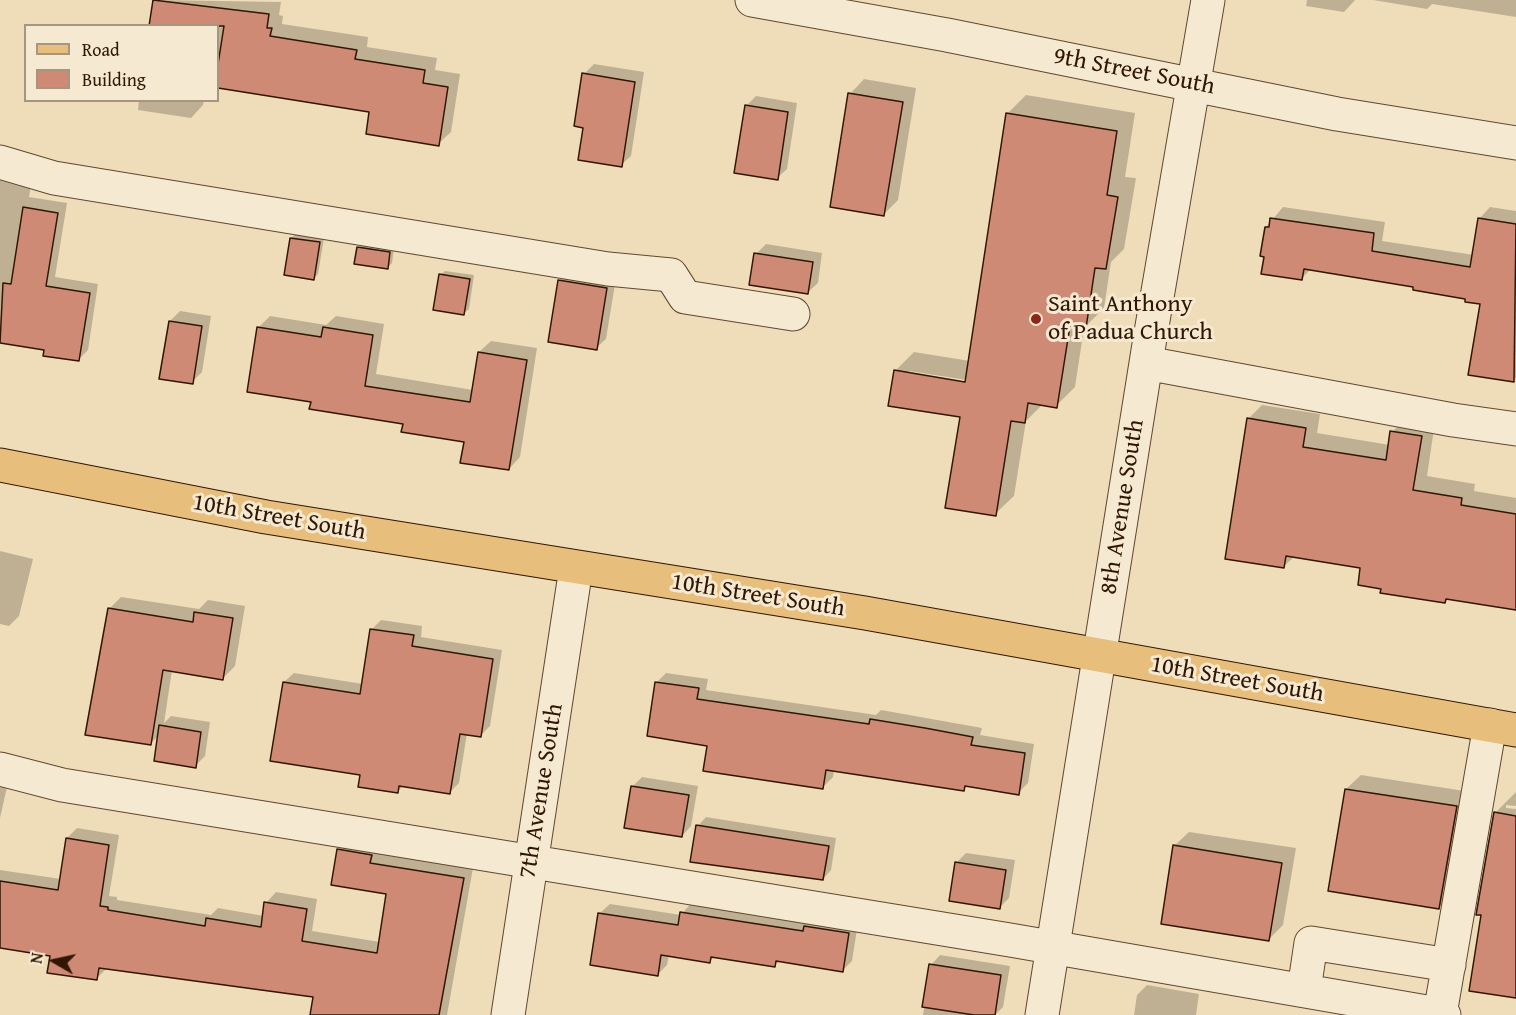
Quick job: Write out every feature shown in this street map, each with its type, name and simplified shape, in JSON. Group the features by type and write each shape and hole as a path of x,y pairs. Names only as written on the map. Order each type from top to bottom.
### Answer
{"main road":[{"name":"10th Street South","path":"0,465 266,517 866,613 1503,728"}],"street":[{"name":"9th Street South","path":"752,0 947,35 1337,114 1516,143"},
{"name":"8th Avenue South","path":"1042,1015 1146,363 1208,0"},
{"path":"0,162 54,178 608,269 671,275 685,297 793,314"},
{"path":"1146,363 1441,418 1516,429"},
{"name":"7th Avenue South","path":"508,1015 576,568"},
{"path":"0,770 62,785 1053,947 1442,1015 1449,965 1503,728"},
{"path":"1304,990 1311,943 1449,965"}],"building":[{"path":"153,0 269,14 267,28 272,28 270,36 357,50 355,59 425,70 423,83 448,87 439,146 366,134 369,112 219,88 219,58 224,26 219,26 219,24 149,24"},
{"path":"582,73 635,82 622,167 578,160 583,128 574,126"},
{"path":"848,93 903,102 884,216 830,207"},
{"path":"745,105 788,112 778,180 734,173"},
{"name":"Saint Anthony of Padua Church","path":"1006,113 1117,131 1107,195 1118,197 1106,269 1095,268 1086,328 1070,326 1057,408 1028,403 1025,423 1011,421 996,516 945,508 960,417 888,406 894,370 965,382"},
{"path":"23,207 58,213 46,286 90,293 79,361 43,356 44,350 0,343 3,283 11,284"},
{"path":"1270,218 1374,233 1372,251 1470,267 1478,218 1516,224 1514,382 1468,375 1480,304 1465,302 1465,299 1413,290 1413,287 1304,269 1302,280 1261,274 1264,257 1260,256 1265,227 1269,227"},
{"path":"290,238 320,242 314,280 284,275"},
{"path":"357,247 390,252 388,269 354,264"},
{"path":"754,253 813,262 808,294 749,285"},
{"path":"439,274 470,279 464,315 433,310"},
{"path":"558,280 607,288 597,350 548,342"},
{"path":"169,321 202,326 193,384 159,379"},
{"path":"257,327 321,337 323,327 373,335 365,386 470,402 478,352 527,360 509,470 460,463 464,442 401,432 403,424 309,409 311,402 247,392"},
{"path":"1247,418 1306,428 1303,447 1386,460 1390,431 1422,436 1413,490 1462,498 1461,505 1516,514 1516,610 1446,599 1445,603 1380,593 1381,589 1358,585 1360,568 1286,556 1284,568 1225,559"},
{"path":"108,608 193,622 194,612 233,618 223,680 163,670 151,745 85,735"},
{"path":"370,629 414,635 412,646 493,659 481,737 460,734 450,794 399,786 398,793 358,787 360,775 270,761 283,682 360,694"},
{"path":"655,682 699,688 697,699 869,724 870,719 925,728 973,737 971,745 1025,753 1019,795 965,786 964,791 826,770 823,789 703,771 707,746 647,736"},
{"path":"159,725 201,732 196,768 154,761"},
{"path":"631,786 689,795 682,837 624,828"},
{"path":"1345,789 1457,806 1439,909 1328,891"},
{"path":"1494,812 1516,816 1516,998 1469,991 1481,915 1476,915"},
{"path":"696,825 829,846 823,880 690,862"},
{"path":"66,838 109,845 100,906 108,907 108,910 205,926 206,918 261,927 264,902 307,909 302,941 377,953 386,894 331,885 337,849 372,855 370,863 464,878 439,1015 310,1015 313,997 99,968 97,980 47,973 50,956 0,948 0,881 58,890"},
{"path":"1173,845 1282,863 1269,941 1161,924"},
{"path":"955,862 1006,870 1000,909 949,901"},
{"path":"680,912 803,931 804,926 849,933 843,972 776,961 775,967 711,957 710,963 661,955 658,976 590,965 598,913 678,925"},
{"path":"929,964 1001,975 995,1015 974,1015 922,1007"}],"place":[{"name":"Saint Anthony of Padua Church","path":"1036,319"}]}
